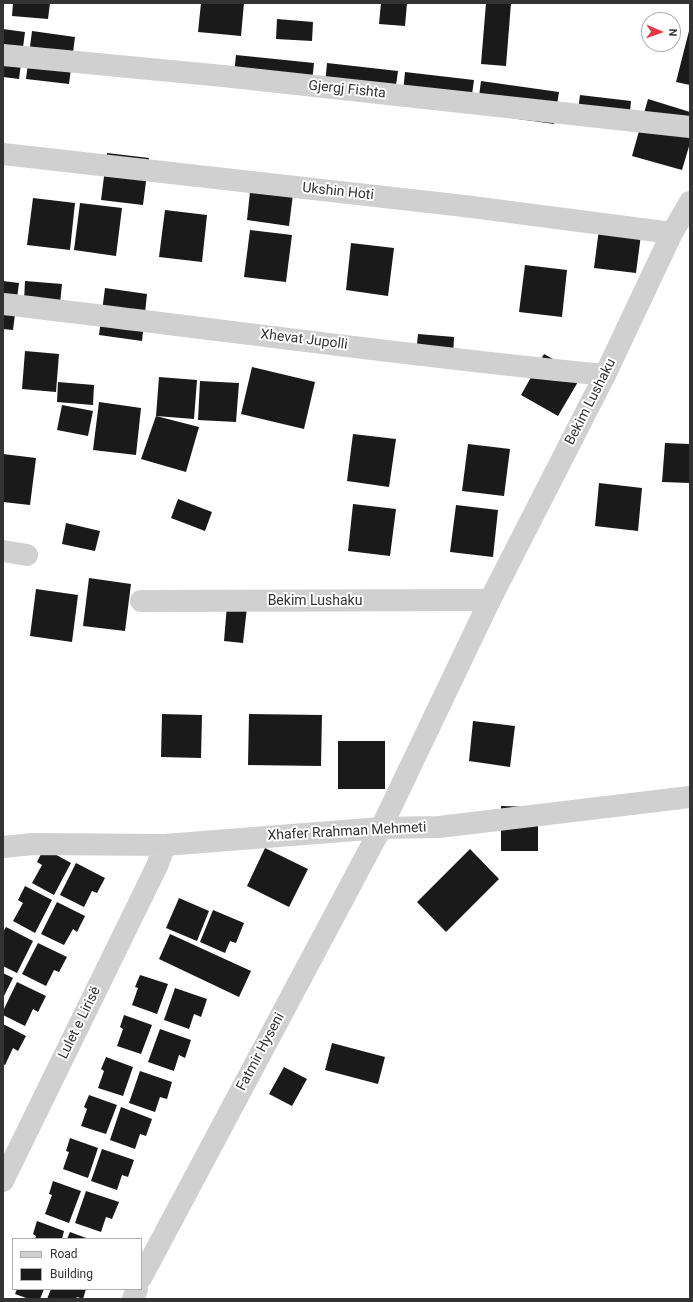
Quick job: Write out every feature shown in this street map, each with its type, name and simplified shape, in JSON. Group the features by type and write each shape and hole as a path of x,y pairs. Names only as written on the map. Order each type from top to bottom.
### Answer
{"street":[{"name":"Gjergj Fishta","path":"3,55 231,77 690,127"},
{"name":"Ukshin Hoti","path":"3,154 464,206 672,233"},
{"name":"Bekim Lushaku","path":"381,828 490,600 605,375 672,233 690,202"},
{"name":"Xhevat Jupolli","path":"3,304 185,325 482,364 605,375"},
{"path":"3,551 27,555"},
{"name":"Bekim Lushaku","path":"141,601 490,600"},
{"name":"Xhafer Rrahman Mehmeti","path":"3,848 33,844 165,845 381,828 439,827 690,797"},
{"name":"Fatmir Hyseni","path":"142,1276 381,828"},
{"name":"Lulet e Lirisë","path":"3,1180 157,866 165,845"}],"building":[{"path":"13,3 50,3 48,19 12,16"},
{"path":"201,3 244,3 241,36 198,32"},
{"path":"381,3 407,3 405,26 379,24"},
{"path":"486,3 511,3 506,66 481,64"},
{"path":"277,19 313,22 312,41 276,39"},
{"path":"690,27 690,85 676,82"},
{"path":"3,29 25,32 19,79 3,77"},
{"path":"32,31 75,37 69,84 26,79"},
{"path":"236,55 314,63 311,92 234,75"},
{"path":"327,63 398,71 394,100 325,84"},
{"path":"405,72 474,80 470,109 403,92"},
{"path":"481,81 559,92 554,124 504,117 478,104"},
{"path":"580,95 631,101 628,131 578,111"},
{"path":"648,99 690,112 690,143 682,170 632,156"},
{"path":"107,153 149,158 143,205 101,200"},
{"path":"252,173 295,178 289,226 247,220"},
{"path":"33,198 75,203 70,250 27,245"},
{"path":"80,203 122,208 116,256 74,250"},
{"path":"165,210 207,215 202,262 159,257"},
{"path":"600,221 642,227 636,273 594,268"},
{"path":"250,230 292,235 286,282 244,277"},
{"path":"351,243 394,248 388,296 346,290"},
{"path":"525,265 567,270 562,317 519,312"},
{"path":"3,281 19,283 13,330 3,329"},
{"path":"25,281 62,284 60,304 24,301"},
{"path":"105,288 147,294 142,341 99,335"},
{"path":"418,334 454,337 453,357 416,354"},
{"path":"25,351 59,354 56,392 22,389"},
{"path":"544,354 582,375 558,416 521,395"},
{"path":"252,367 315,382 304,429 241,414"},
{"path":"159,377 197,380 194,419 156,416"},
{"path":"200,381 239,383 236,422 198,420"},
{"path":"58,382 94,385 93,405 57,402"},
{"path":"99,402 141,408 136,455 93,450"},
{"path":"62,405 93,411 88,436 57,430"},
{"path":"156,416 199,427 186,472 141,459"},
{"path":"353,434 396,439 389,487 347,481"},
{"path":"665,443 690,444 690,483 662,482"},
{"path":"468,444 510,449 504,496 462,491"},
{"path":"3,454 36,458 30,505 3,502"},
{"path":"599,483 642,488 638,531 595,526"},
{"path":"178,499 212,512 205,531 171,518"},
{"path":"353,504 396,509 390,556 348,551"},
{"path":"456,505 498,510 493,557 450,552"},
{"path":"66,523 100,531 95,551 62,544"},
{"path":"89,578 131,584 125,631 83,626"},
{"path":"36,589 78,595 72,642 30,636"},
{"path":"227,605 247,607 243,643 224,641"},
{"path":"162,714 202,715 201,758 161,757"},
{"path":"249,714 322,715 321,766 248,765"},
{"path":"473,721 515,726 510,767 469,761"},
{"path":"338,741 385,741 385,789 338,789"},
{"path":"501,806 538,807 538,851 501,851"},
{"path":"44,848 71,863 54,895 32,883 42,865 37,862"},
{"path":"265,848 308,869 289,907 247,886"},
{"path":"470,849 499,879 446,932 417,902"},
{"path":"76,863 105,878 97,893 92,891 84,907 60,895"},
{"path":"25,886 52,900 35,933 13,921 23,903 18,900"},
{"path":"179,898 209,911 197,941 166,928"},
{"path":"57,902 85,916 77,932 73,929 64,945 41,934"},
{"path":"213,910 244,923 236,943 230,941 225,953 200,942"},
{"path":"6,927 33,941 17,973 3,966 3,932"},
{"path":"170,934 251,971 239,997 159,959"},
{"path":"38,943 67,957 59,972 54,970 46,986 22,974"},
{"path":"3,973 13,978 3,998"},
{"path":"140,975 168,984 157,1014 132,1005 138,988 135,987"},
{"path":"17,982 46,996 38,1012 33,1009 25,1026 3,1015 3,1011"},
{"path":"175,988 207,999 201,1017 194,1014 189,1029 164,1020"},
{"path":"124,1015 152,1025 141,1054 117,1046 123,1029 120,1027"},
{"path":"3,1024 26,1036 18,1051 13,1048 5,1065 3,1064"},
{"path":"160,1029 191,1040 185,1058 179,1055 174,1071 148,1062"},
{"path":"332,1043 385,1057 378,1084 325,1070"},
{"path":"106,1057 133,1067 123,1096 98,1088 104,1071 101,1069"},
{"path":"284,1067 307,1079 292,1106 269,1094"},
{"path":"140,1071 172,1082 167,1099 160,1097 155,1112 129,1103"},
{"path":"89,1095 117,1105 106,1134 81,1126 87,1109 84,1107"},
{"path":"121,1107 152,1119 146,1136 140,1134 135,1149 110,1140"},
{"path":"70,1138 98,1148 88,1178 63,1169 69,1152 66,1151"},
{"path":"102,1149 134,1160 128,1177 122,1175 117,1190 91,1181"},
{"path":"53,1181 81,1191 69,1223 45,1214 52,1195 49,1194"},
{"path":"86,1191 119,1202 112,1219 106,1217 101,1232 75,1223"},
{"path":"37,1221 64,1231 62,1238 35,1238 36,1236 33,1234"},
{"path":"70,1232 86,1238 67,1238"},
{"path":"17,1290 44,1290 40,1299 29,1299 15,1294"},
{"path":"51,1290 86,1290 83,1299 77,1297 76,1299 47,1299"}]}
